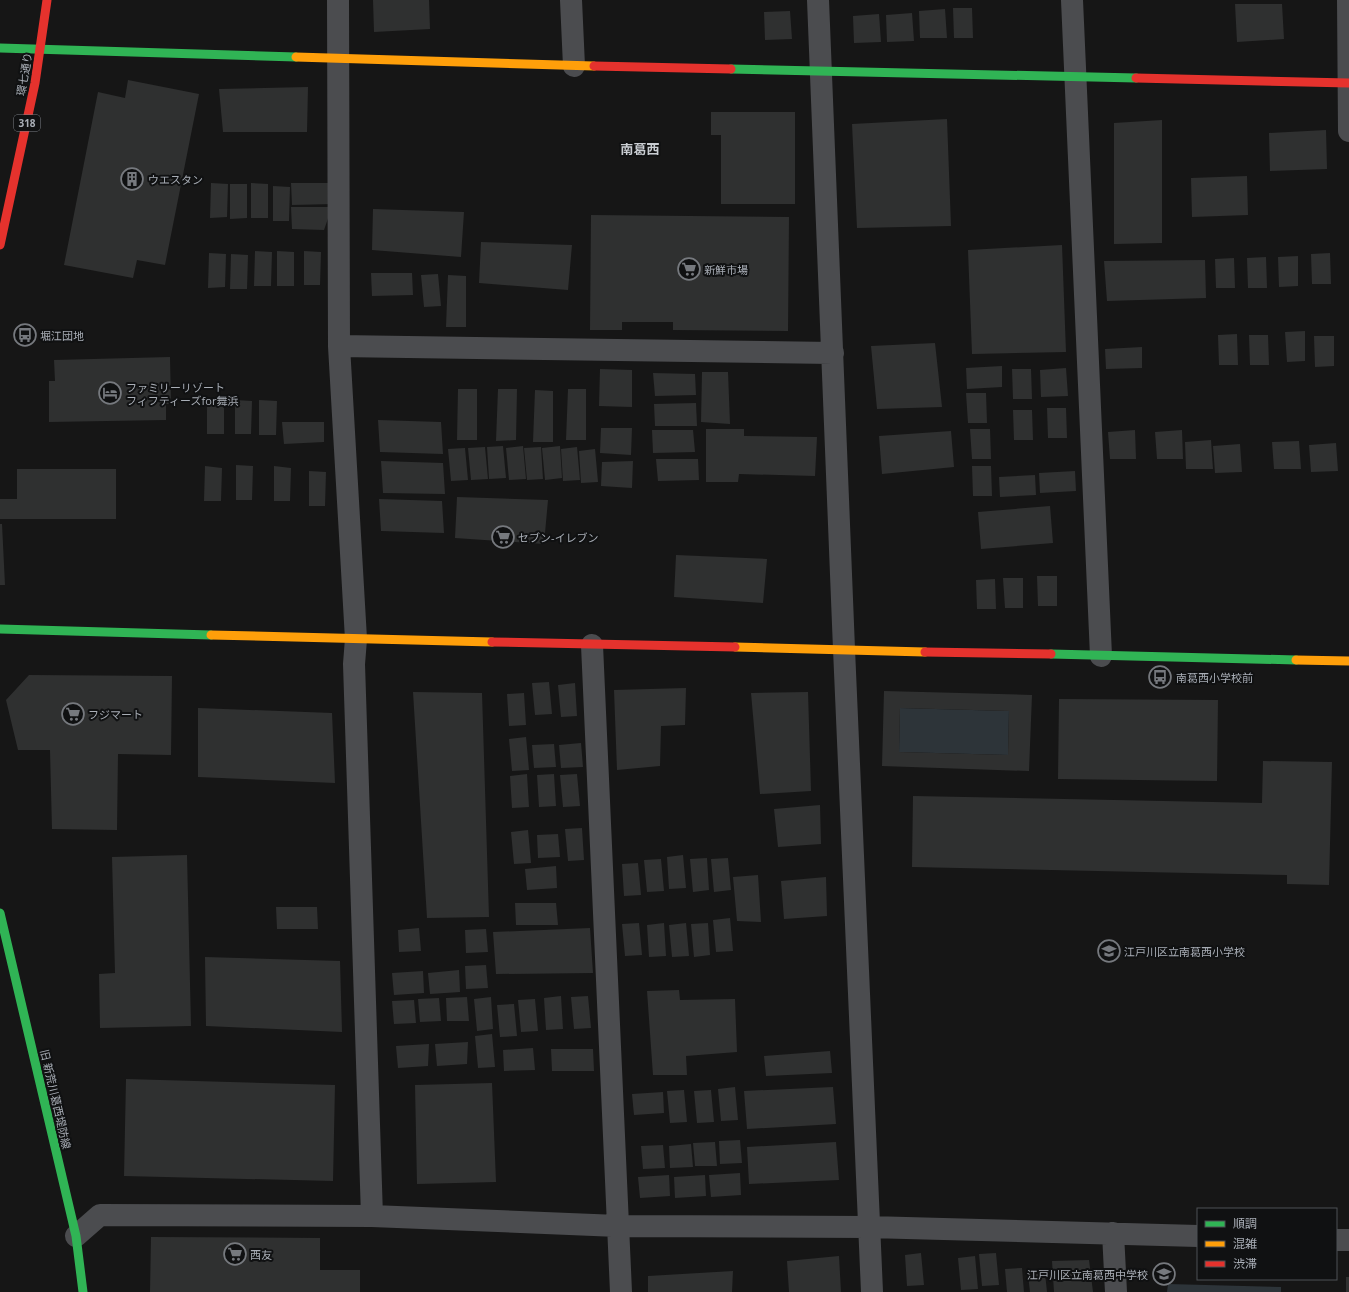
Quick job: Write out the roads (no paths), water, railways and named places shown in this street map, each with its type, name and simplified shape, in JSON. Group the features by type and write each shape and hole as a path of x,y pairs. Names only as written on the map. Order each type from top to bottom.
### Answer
{"street":[{"name":"環七通り","path":"0,245 36,83 47,0"},
{"path":"338,0 340,60 339,346 356,639 355,672 372,1216"},
{"path":"571,0 574,66"},
{"path":"818,0 872,1292"},
{"path":"1072,0 1101,656"},
{"path":"1348,0 1349,131"},
{"path":"0,48 40,48 340,60 1349,83"},
{"path":"339,346 833,353"},
{"path":"0,629 356,639 1349,661"},
{"path":"592,644 621,1292"},
{"name":"旧 新荒川葛西堤防線","path":"0,913 76,1236 83,1292"},
{"path":"76,1236 100,1215 372,1216 618,1226 869,1228 1197,1236"},
{"path":"1113,1233 1116,1292"},
{"path":"1337,1240 1349,1240"}],"place":[{"name":"ウエスタン","path":"132,179"},
{"name":"新鮮市場","path":"689,269"},
{"name":"堀江団地","path":"25,335"},
{"name":"ファミリーリゾート フィフティーズfor舞浜","path":"110,393"},
{"name":"セブン-イレブン","path":"503,537"},
{"name":"南葛西小学校前","path":"1160,677"},
{"name":"フジマート","path":"73,714"},
{"name":"江戸川区立南葛西小学校","path":"1109,951"},
{"name":"西友","path":"235,1254"},
{"name":"江戸川区立南葛西中学校","path":"1164,1274"}],"district":[{"name":"南葛西","path":"640,149"}]}
